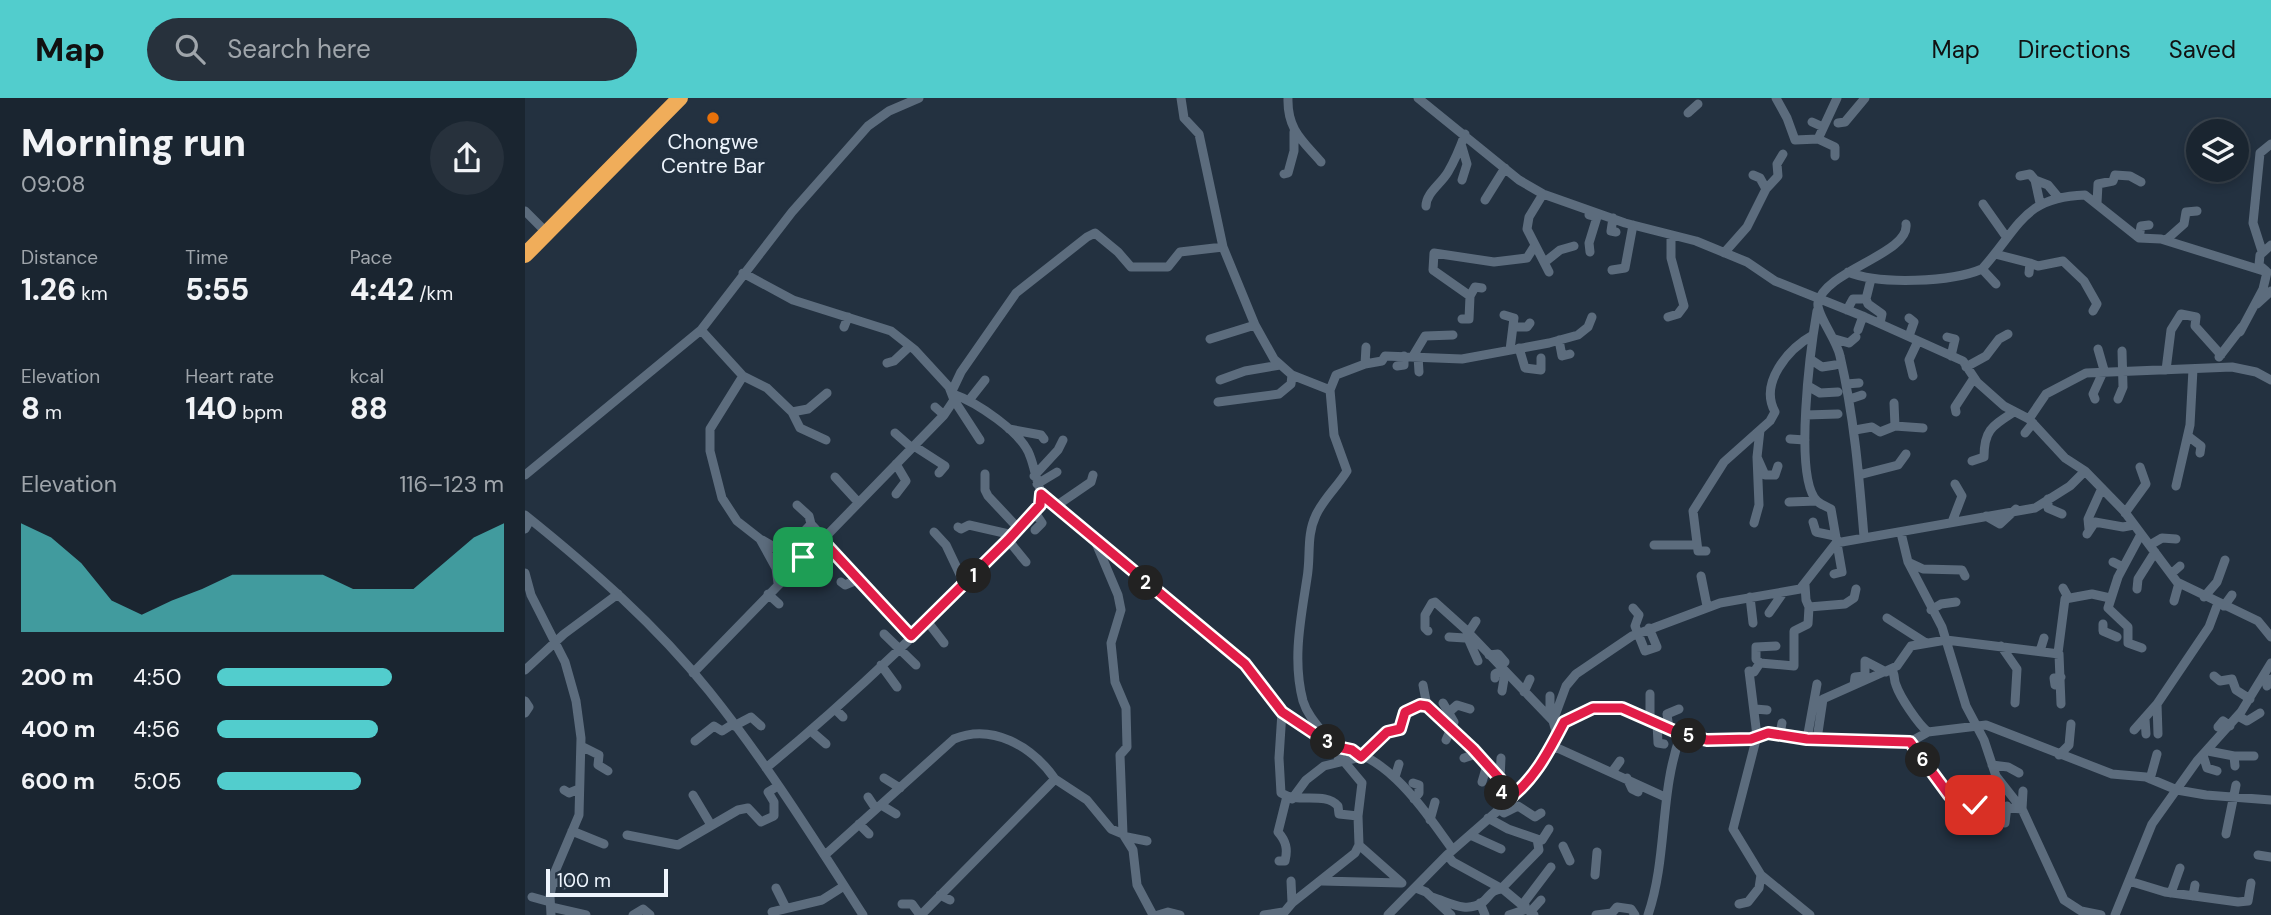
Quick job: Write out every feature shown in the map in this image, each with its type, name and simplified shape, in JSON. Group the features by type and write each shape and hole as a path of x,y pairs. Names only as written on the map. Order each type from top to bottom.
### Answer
{"highway":[{"path":"525,255 680,98"}],"street":[{"path":"525,475 701,330 792,212 868,126 889,111 919,98"},
{"path":"1181,98 1184,118 1199,134 1223,247 1255,325 1280,365 1292,376 1331,390"},
{"path":"1284,174 1288,173 1294,151 1294,131 1288,98"},
{"path":"1418,98 1505,168 1543,194 1633,225 1696,241 1747,262 1775,281 1880,323 1891,332 1919,338 1951,356 1966,366 2001,410 2014,412 2031,421 2065,458 2084,471 2125,513 2179,583 2259,621 2271,637"},
{"path":"1776,98 1795,140 1818,139 1835,147 1835,156"},
{"path":"1818,139 1837,98"},
{"path":"1838,123 1845,122 1865,98"},
{"path":"1688,113 1698,104"},
{"path":"1812,122 1823,127"},
{"path":"1294,131 1302,145 1321,162"},
{"path":"1426,206 1426,199 1445,177 1465,134"},
{"path":"2267,272 2259,265 2262,251 2253,223 2260,153 2271,144"},
{"path":"1461,145 1467,163 1462,180"},
{"path":"1724,253 1747,227 1766,189 1778,176 1777,164 1783,154"},
{"path":"1485,200 1505,168"},
{"path":"2020,176 2030,174 2035,180 2048,185 2058,197"},
{"path":"1753,175 1760,178 1766,189"},
{"path":"2097,203 2095,192 2098,184 2113,181 2115,175 2130,176 2141,182"},
{"path":"2035,180 2039,203"},
{"path":"1848,272 1871,279 1927,274 1942,281 1982,269 2039,203 2058,197 2095,192"},
{"path":"1543,194 1527,222 1534,247 1549,272"},
{"path":"2081,195 2097,203 2139,238 2166,240 2267,272"},
{"path":"1983,204 2007,238"},
{"path":"1581,208 1583,213 1597,217 1589,243 1590,252"},
{"path":"525,211 547,233"},
{"path":"2166,240 2184,224 2186,212 2197,211"},
{"path":"1613,218 1611,230 1616,232"},
{"path":"1817,501 1810,486 1805,440 1810,359 1819,299 1835,280 1881,254 1899,239 1906,230 1906,224"},
{"path":"1612,270 1625,268 1633,225"},
{"path":"2139,238 2141,226 2149,225"},
{"path":"693,673 944,415 961,372 1016,293 1095,233 1106,240 1131,267 1168,267 1179,252 1223,247"},
{"path":"1668,317 1678,314 1683,306 1671,258 1671,235"},
{"path":"2262,251 2271,245"},
{"path":"1545,262 1560,250 1574,246"},
{"path":"1470,296 1433,270 1434,253 1507,262 1527,258 1534,247"},
{"path":"1995,254 2038,265 2063,261 2084,281 2097,304 2093,311"},
{"path":"2029,273 2030,263"},
{"path":"1982,269 1996,284"},
{"path":"2210,368 2239,332 2263,289 2267,272"},
{"path":"743,273 793,300 891,331 910,346 953,395 980,440"},
{"path":"1871,279 1866,299 1868,304 1882,314 1880,323"},
{"path":"1462,319 1469,319 1470,296 1475,288 1482,288"},
{"path":"2239,332 2248,314 2271,291"},
{"path":"1847,310 1853,299 1866,299"},
{"path":"1817,311 1835,339 1850,399 1864,537"},
{"path":"2166,370 2171,330 2181,314 2196,317 2195,326 2221,355"},
{"path":"1504,315 1514,318 1515,349 1525,368 1541,369 1541,358"},
{"path":"1835,339 1849,344 1857,333 1863,316"},
{"path":"844,327 848,317"},
{"path":"1318,384 1336,374 1383,360 1385,356 1412,356 1445,361 1559,340 1578,335 1588,327 1592,317"},
{"path":"1909,318 1914,322 1919,338 1909,360 1913,376"},
{"path":"1514,327 1527,327 1530,323"},
{"path":"1210,339 1255,325"},
{"path":"701,330 743,376 767,388 792,412 800,428 826,440"},
{"path":"1966,366 1986,356 1999,339 2008,334"},
{"path":"1397,366 1404,365 1425,336 1453,335"},
{"path":"1706,551 1698,551 1693,511 1724,462 1760,430 1775,412 1769,401 1768,387 1797,343 1813,335"},
{"path":"1947,337 1955,339 1951,356"},
{"path":"1559,340 1562,356 1570,354"},
{"path":"887,363 910,346"},
{"path":"1365,364 1366,347"},
{"path":"2095,399 2093,394 2104,370 2098,349"},
{"path":"2118,399 2123,387 2122,351"},
{"path":"899,367 901,355"},
{"path":"1412,356 1419,372"},
{"path":"1810,359 1822,367 1835,365"},
{"path":"1220,380 1245,371 1280,365"},
{"path":"2025,433 2046,394 2086,373 2104,370 2232,366 2271,380"},
{"path":"2176,486 2188,436 2193,369"},
{"path":"1323,737 1303,700 1297,646 1307,579 1306,548 1312,527 1316,514 1347,471 1332,425 1331,390 1336,374"},
{"path":"743,376 710,429 709,438 722,498 737,521 760,539 786,554 803,557"},
{"path":"1218,402 1279,394 1291,384 1292,376"},
{"path":"1956,412 1955,407 1975,379"},
{"path":"970,400 985,380"},
{"path":"1846,384 1859,383"},
{"path":"1808,386 1820,393 1838,392"},
{"path":"792,412 808,409 827,393"},
{"path":"953,395 970,400 1007,429 1030,454 1041,494 1245,664 1282,712 1323,737 1362,783 1358,816 1359,845 1355,853 1292,902 1282,914 1263,915"},
{"path":"1850,399 1862,395"},
{"path":"1894,403 1895,426"},
{"path":"935,407 944,415"},
{"path":"1972,461 1984,457 1984,438 2014,412"},
{"path":"1806,415 1838,414"},
{"path":"1855,430 1872,427 1880,432 1895,426 1923,429"},
{"path":"1007,429 1041,435 1044,439"},
{"path":"1755,523 1760,430"},
{"path":"895,433 913,447 940,460 945,466 939,473"},
{"path":"2188,436 2201,446 2200,453"},
{"path":"1790,439 1805,440"},
{"path":"1035,480 1063,440"},
{"path":"1859,475 1898,465 1906,454"},
{"path":"1757,457 1765,475 1775,475 1778,466"},
{"path":"896,464 906,481 896,494"},
{"path":"2125,513 2147,485 2140,467"},
{"path":"1813,522 1817,533 1836,540 1901,533 2015,509 2035,508 2070,486 2084,471"},
{"path":"1035,480 1057,472"},
{"path":"985,474 985,490 1013,534 1026,562"},
{"path":"2102,474 2088,519 2088,531 2095,522 2123,527 2134,525"},
{"path":"1056,506 1091,482 1093,475"},
{"path":"835,477 857,502"},
{"path":"1952,522 1962,496 1955,484"},
{"path":"766,768 835,709 965,585 1040,505 1041,494"},
{"path":"1758,497 1768,507"},
{"path":"2048,499 2048,509 2062,514"},
{"path":"1789,502 1817,501 1831,509 1842,572 1834,574"},
{"path":"797,505 809,516 811,524 857,580 911,636"},
{"path":"1034,511 1042,523 1035,530"},
{"path":"958,527 961,529 969,525 978,515"},
{"path":"525,529 528,517 618,594 693,673 766,768 863,915"},
{"path":"797,539 811,524"},
{"path":"969,525 1013,534"},
{"path":"934,531 946,545 965,585"},
{"path":"1086,531 1099,547 1121,610 1111,643 1115,681 1126,708 1126,747 1120,763 1125,836 1133,850 1137,885 1156,915 1168,912 1180,915"},
{"path":"1901,533 1908,562 1946,640 1966,706 1978,726 1996,776 2022,809 2064,900 2081,911 2101,915"},
{"path":"2117,637 2103,631 2100,624 2123,567 2141,534"},
{"path":"2137,589 2152,549 2162,538 2176,539"},
{"path":"760,539 776,568 778,583"},
{"path":"1549,709 1576,674 1638,633 1707,606 1783,593 1807,582 1836,540"},
{"path":"1654,545 1697,545"},
{"path":"2133,549 2148,562"},
{"path":"2204,597 2217,582 2225,560"},
{"path":"1908,562 1923,569 1962,570 1965,576"},
{"path":"2113,562 2123,567"},
{"path":"2171,574 2180,566"},
{"path":"525,573 531,595 555,641 576,701 581,746 579,815 553,879 551,908"},
{"path":"1701,576 1707,594 1707,606"},
{"path":"841,582 845,585 857,580"},
{"path":"1776,646 1756,647 1756,659 1760,663 1794,666 1794,631 1808,624 1807,582"},
{"path":"2174,601 2179,583"},
{"path":"1809,607 1845,604 1854,598 1856,589"},
{"path":"1769,613 1783,593"},
{"path":"2061,704 2058,653 2062,606 2066,593 2078,598 2092,594 2109,603 2128,627 2128,643 2142,648"},
{"path":"525,670 555,641 618,594"},
{"path":"768,594 779,604"},
{"path":"1707,594 1724,602"},
{"path":"2134,730 2157,704 2221,605 2232,595"},
{"path":"1750,597 1753,623"},
{"path":"1428,631 1425,628 1425,615 1432,603 1437,604 1449,599"},
{"path":"1931,610 1941,604 1956,602"},
{"path":"1437,604 1504,668 1524,692 1549,709 1582,713"},
{"path":"1633,608 1639,615 1635,626 1645,651 1655,649 1658,643 1649,628"},
{"path":"1887,618 1926,643"},
{"path":"927,621 944,643"},
{"path":"1450,637 1468,634 1476,621"},
{"path":"1468,634 1478,662"},
{"path":"884,635 916,665"},
{"path":"2040,651 2044,638"},
{"path":"1807,739 1818,702 1832,693 1889,670 1911,646 1946,640 2058,653"},
{"path":"2001,646 2017,669 2015,703"},
{"path":"1854,685 1855,677 1865,676 1865,661 1889,670 1895,674 1895,684 1918,724 1928,732"},
{"path":"1760,663 1754,672 1749,671 1757,736 1733,829 1761,875 1808,914"},
{"path":"2115,915 2153,824 2206,753 2238,716 2271,663"},
{"path":"881,665 897,687"},
{"path":"1495,678 1495,674 1504,668"},
{"path":"1502,691 1504,668"},
{"path":"2214,676 2220,681 2232,679 2236,690 2249,699"},
{"path":"1524,692 1530,678"},
{"path":"1423,685 1427,706"},
{"path":"1650,694 1658,743 1664,744"},
{"path":"1550,696 1549,709 1557,735"},
{"path":"525,701 529,707 525,713"},
{"path":"1817,739 1818,702"},
{"path":"1443,703 1454,722 1446,740"},
{"path":"2157,704 2158,734"},
{"path":"1279,861 1285,861 1286,855 1286,841 1278,832 1289,797 1324,766 1361,757 1387,732 1400,729 1405,712 1420,705 1427,706 1450,726 1500,779"},
{"path":"1449,712 1457,705 1471,709"},
{"path":"1388,915 1450,852 1518,793 1553,746 1564,722 1593,708 1622,708 1681,734 1707,740 1742,740 1780,734 1807,739 1910,742 1928,732 1986,725 2112,774 2150,779 2177,790 2271,800"},
{"path":"835,709 843,717"},
{"path":"1669,729 1667,714 1679,709"},
{"path":"1755,709 1767,710"},
{"path":"1282,712 1279,766 1281,793 1289,797 1329,799 1338,806 1339,814 1358,816"},
{"path":"2238,716 2247,721 2260,713"},
{"path":"695,741 714,726 722,731 751,717 761,726"},
{"path":"2144,719 2146,734"},
{"path":"2218,727 2223,721 2230,726"},
{"path":"1780,734 1782,723"},
{"path":"2059,755 2069,745 2071,724"},
{"path":"811,731 826,744"},
{"path":"824,856 954,739 980,732 1004,737 1039,761 1055,779 1087,800 1111,829 1125,836 1147,841"},
{"path":"1648,915 1660,864 1667,780 1681,734"},
{"path":"1910,742 1949,795 1975,805 2022,809"},
{"path":"581,746 599,755 597,765 608,771"},
{"path":"1333,746 1352,750 1395,777 1430,820 1450,852 1453,862 1501,889 1528,909"},
{"path":"1553,746 1665,796"},
{"path":"1464,758 1473,755 1473,749"},
{"path":"2206,753 2234,761 2254,756"},
{"path":"2206,753 2207,768 2217,771"},
{"path":"2150,779 2157,754"},
{"path":"1501,758 1501,805 1504,813 1518,806 1535,817 1541,813"},
{"path":"1612,772 1620,761"},
{"path":"1395,777 1399,764"},
{"path":"1482,782 1482,771 1487,765"},
{"path":"1992,765 2008,767 2019,774"},
{"path":"884,778 900,788"},
{"path":"1627,778 1632,789 1638,792"},
{"path":"902,904 912,904 920,915 1055,779"},
{"path":"1413,783 1419,785 1419,793 1414,799"},
{"path":"2226,834 2236,785"},
{"path":"774,816 774,802 768,792 778,786"},
{"path":"563,790 569,793 579,789"},
{"path":"2022,809 2023,790"},
{"path":"2005,823 2010,794"},
{"path":"693,795 711,825"},
{"path":"869,797 878,807 897,814"},
{"path":"1430,820 1435,802"},
{"path":"627,835 678,845 738,810 748,808 761,822 792,807"},
{"path":"1359,845 1401,883 1459,912 1483,912 1493,890 1501,889 1531,855 1536,853 1539,845 1537,839 1508,830 1488,818"},
{"path":"859,824 869,834"},
{"path":"1542,840 1549,828"},
{"path":"572,831 604,844"},
{"path":"1470,835 1501,849"},
{"path":"1563,846 1570,861"},
{"path":"1595,875 1597,852"},
{"path":"2258,855 2271,857"},
{"path":"1528,909 1551,867"},
{"path":"2171,893 2180,868"},
{"path":"1739,904 1748,902 1759,888 1761,875"},
{"path":"553,879 564,885 578,881"},
{"path":"1291,881 1292,902"},
{"path":"1322,881 1401,883"},
{"path":"2129,881 2193,897 2248,901 2251,883"},
{"path":"2193,897 2195,885"},
{"path":"772,912 830,902 844,886"},
{"path":"776,888 785,911"},
{"path":"940,895 950,900"},
{"path":"532,897 551,908 586,915"},
{"path":"1433,897 1451,915"},
{"path":"1509,915 1528,909 1541,900"},
{"path":"1596,915 1612,913 1617,907 1631,909 1635,915"},
{"path":"632,915 643,909 650,915"}],"place":[{"name":"Chongwe Centre Bar","path":"713,118"}],"route":[{"path":"803,557 821,539 911,636 1008,540 1040,505 1041,494 1245,664 1282,712 1333,746 1352,750 1361,757 1367,748 1387,732 1400,729 1405,712 1420,705 1427,706 1454,729 1500,779 1504,802 1518,793 1553,748 1564,722 1593,708 1622,708 1681,734 1707,740 1751,739 1768,733 1807,739 1910,742 1949,795 1975,805"}]}
